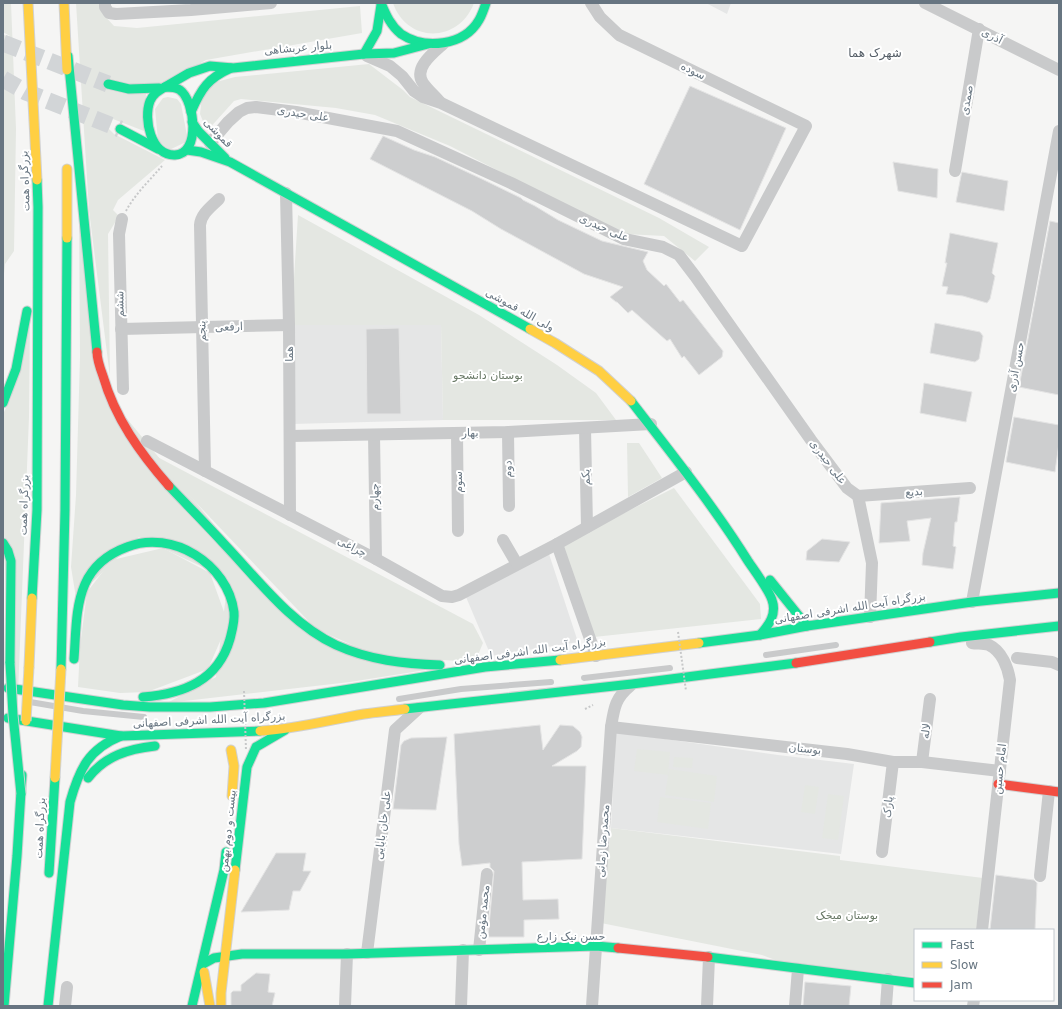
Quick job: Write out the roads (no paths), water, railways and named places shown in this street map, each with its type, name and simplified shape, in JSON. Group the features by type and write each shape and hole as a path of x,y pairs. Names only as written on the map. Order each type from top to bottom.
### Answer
{"main road":[{"name":"بزرگراه همت","path":"4,1006 24,757 37,510 38,242 33,80 28,3"},
{"path":"64,3 97,355 103,377 119,417 139,447 167,483 266,589 297,620 310,630 348,650 386,661 485,667"},
{"path":"381,4 388,20 399,32 412,40 428,44 443,44 457,39 470,31 480,20 486,3"},
{"path":"364,54 377,32 380,21 381,4"},
{"name":"بلوار عربشاهی","path":"162,88 189,73 210,66 233,68 364,54 394,53 428,44"},
{"path":"67,143 68,56"},
{"name":"بلوار عربشاهی","path":"190,112 199,93 208,81 217,74 233,68"},
{"path":"108,84 129,89 171,87 182,91 185,96 192,122 191,143 187,150 182,153 172,156 166,155 158,149 120,129"},
{"path":"158,149 150,128 148,105 150,97 162,88"},
{"name":"قموشی","path":"192,122 199,132 230,162"},
{"name":"قموشی","path":"187,150 201,152 230,162"},
{"name":"بزرگراه همت","path":"48,880 61,669 65,510 67,158"},
{"name":"ولی الله قموشی","path":"230,162 555,342 604,375 629,398 651,424 740,548 772,599 774,608 773,617 770,625 760,635"},
{"path":"3,403 8,394 17,368 23,342 38,242"},
{"path":"60,695 147,696 169,693 194,686 218,665 226,651 231,635 234,616 230,596 222,581 202,558 191,552 166,543 153,542 127,545 110,554 100,562 89,576 81,595 73,670"},
{"path":"3,543 8,551 11,561 10,663 13,716 21,794"},
{"name":"ولی الله قموشی","path":"740,548 765,573 806,626"},
{"name":"بزرگراه آیت الله اشرفی اصفهانی","path":"3,687 123,705 150,707 210,707 281,701 326,692 485,667 596,656 760,635 806,626 972,602 1059,593"},
{"path":"1036,595 1048,600 1052,606"},
{"path":"1042,628 1051,621 1054,616"},
{"name":"بزرگراه آیت الله اشرفی اصفهانی","path":"3,718 121,736 205,734 288,728 312,725 364,714 420,706 632,684 801,662 961,637 1059,626"},
{"path":"3,680 35,691"},
{"path":"68,740 72,686"},
{"name":"بیست و دوم بهمن","path":"221,1006 221,993 247,767 256,747 288,728"},
{"path":"48,1006 70,802 74,786 85,763 93,752 112,739 121,736"},
{"path":"67,836 82,791 90,776 100,764 111,757 126,751 142,747 162,745"},
{"name":"بیست و دوم بهمن","path":"227,747 234,760 231,802"},
{"path":"998,784 1054,792"},
{"path":"50,858 63,793"},
{"name":"بیست و دوم بهمن","path":"192,1006 224,870 227,840"},
{"path":"5,896 17,856"},
{"path":"46,938 51,980"},
{"name":"حسن نیک زارع","path":"203,964 214,958 242,954 346,954 596,946 709,957 914,983"},
{"path":"203,964 210,1006"}],"street":[{"path":"107,8 116,14 191,6 271,3"},
{"name":"سوده","path":"441,103 742,246 806,126 619,35 600,17 591,3"},
{"name":"آذری","path":"925,3 1059,70"},
{"name":"صمدی","path":"955,171 979,29"},
{"path":"441,103 424,85 421,79 421,72 427,59 443,44"},
{"path":"364,54 390,66 402,76 414,91 423,97 441,103"},
{"name":"علی حیدری","path":"210,143 228,122 239,112 247,108 256,107 296,112 397,131 504,180 624,239 663,247 679,255 820,452 847,488 858,496"},
{"name":"حسن آذری","path":"972,602 1055,181 1059,131"},
{"name":"هما","path":"286,193 289,325 290,515"},
{"name":"پنجم","path":"205,471 200,220 219,199"},
{"name":"ششم","path":"122,219 119,234 123,389"},
{"name":"ارفعی","path":"121,329 289,325"},
{"name":"بهار","path":"290,436 508,432 651,424"},
{"name":"یکم","path":"585,428 587,527"},
{"name":"دوم","path":"508,432 509,506"},
{"name":"سوم","path":"457,433 458,531"},
{"name":"چهارم","path":"374,435 376,559"},
{"name":"چراغی","path":"147,441 376,559 442,596 452,597 459,595 556,544 686,472"},
{"name":"بدیع","path":"858,496 970,488"},
{"path":"858,496 872,563 870,617"},
{"path":"503,540 516,564"},
{"path":"556,544 596,656"},
{"name":"امام حسین","path":"961,637 970,643 988,645 1000,654 1009,672 1010,680 982,929"},
{"path":"1017,658 1052,662 1059,665"},
{"name":"محمدرضا زمانی","path":"592,1006 611,727 614,706 621,693 632,684"},
{"name":"لاله","path":"922,762 930,699"},
{"name":"علی خان بابایی","path":"368,953 395,730 420,706"},
{"name":"بوستان","path":"611,727 846,754 893,762 922,762 1000,771"},
{"name":"پارک","path":"882,852 893,762"},
{"path":"1040,876 1054,792"},
{"name":"محمد مؤمن","path":"479,950 487,874"},
{"path":"461,1006 463,950"},
{"path":"345,1006 346,954"},
{"path":"707,1006 709,957"},
{"path":"795,1006 798,969"},
{"path":"886,1006 888,979"},
{"path":"65,1006 67,987"}],"lane":[{"path":"903,619 1036,595"},
{"path":"946,633 985,629 1025,630"},
{"path":"763,656 845,644"},
{"path":"579,679 679,667"},
{"path":"394,700 460,689 557,682"},
{"path":"327,700 365,692 419,685"},
{"path":"3,697 83,711 136,717 150,717"},
{"path":"3,708 32,714"},
{"path":"54,718 68,720"},
{"path":"170,728 223,726"}],"tunnel":[{"path":"3,43 108,84"},
{"path":"3,79 26,92 120,129"}],"district":[{"name":"شهرک هما","path":"875,53"}],"park label":[{"name":"بوستان دانشجو","path":"488,375"},
{"name":"بوستان میخک","path":"847,915"}]}
